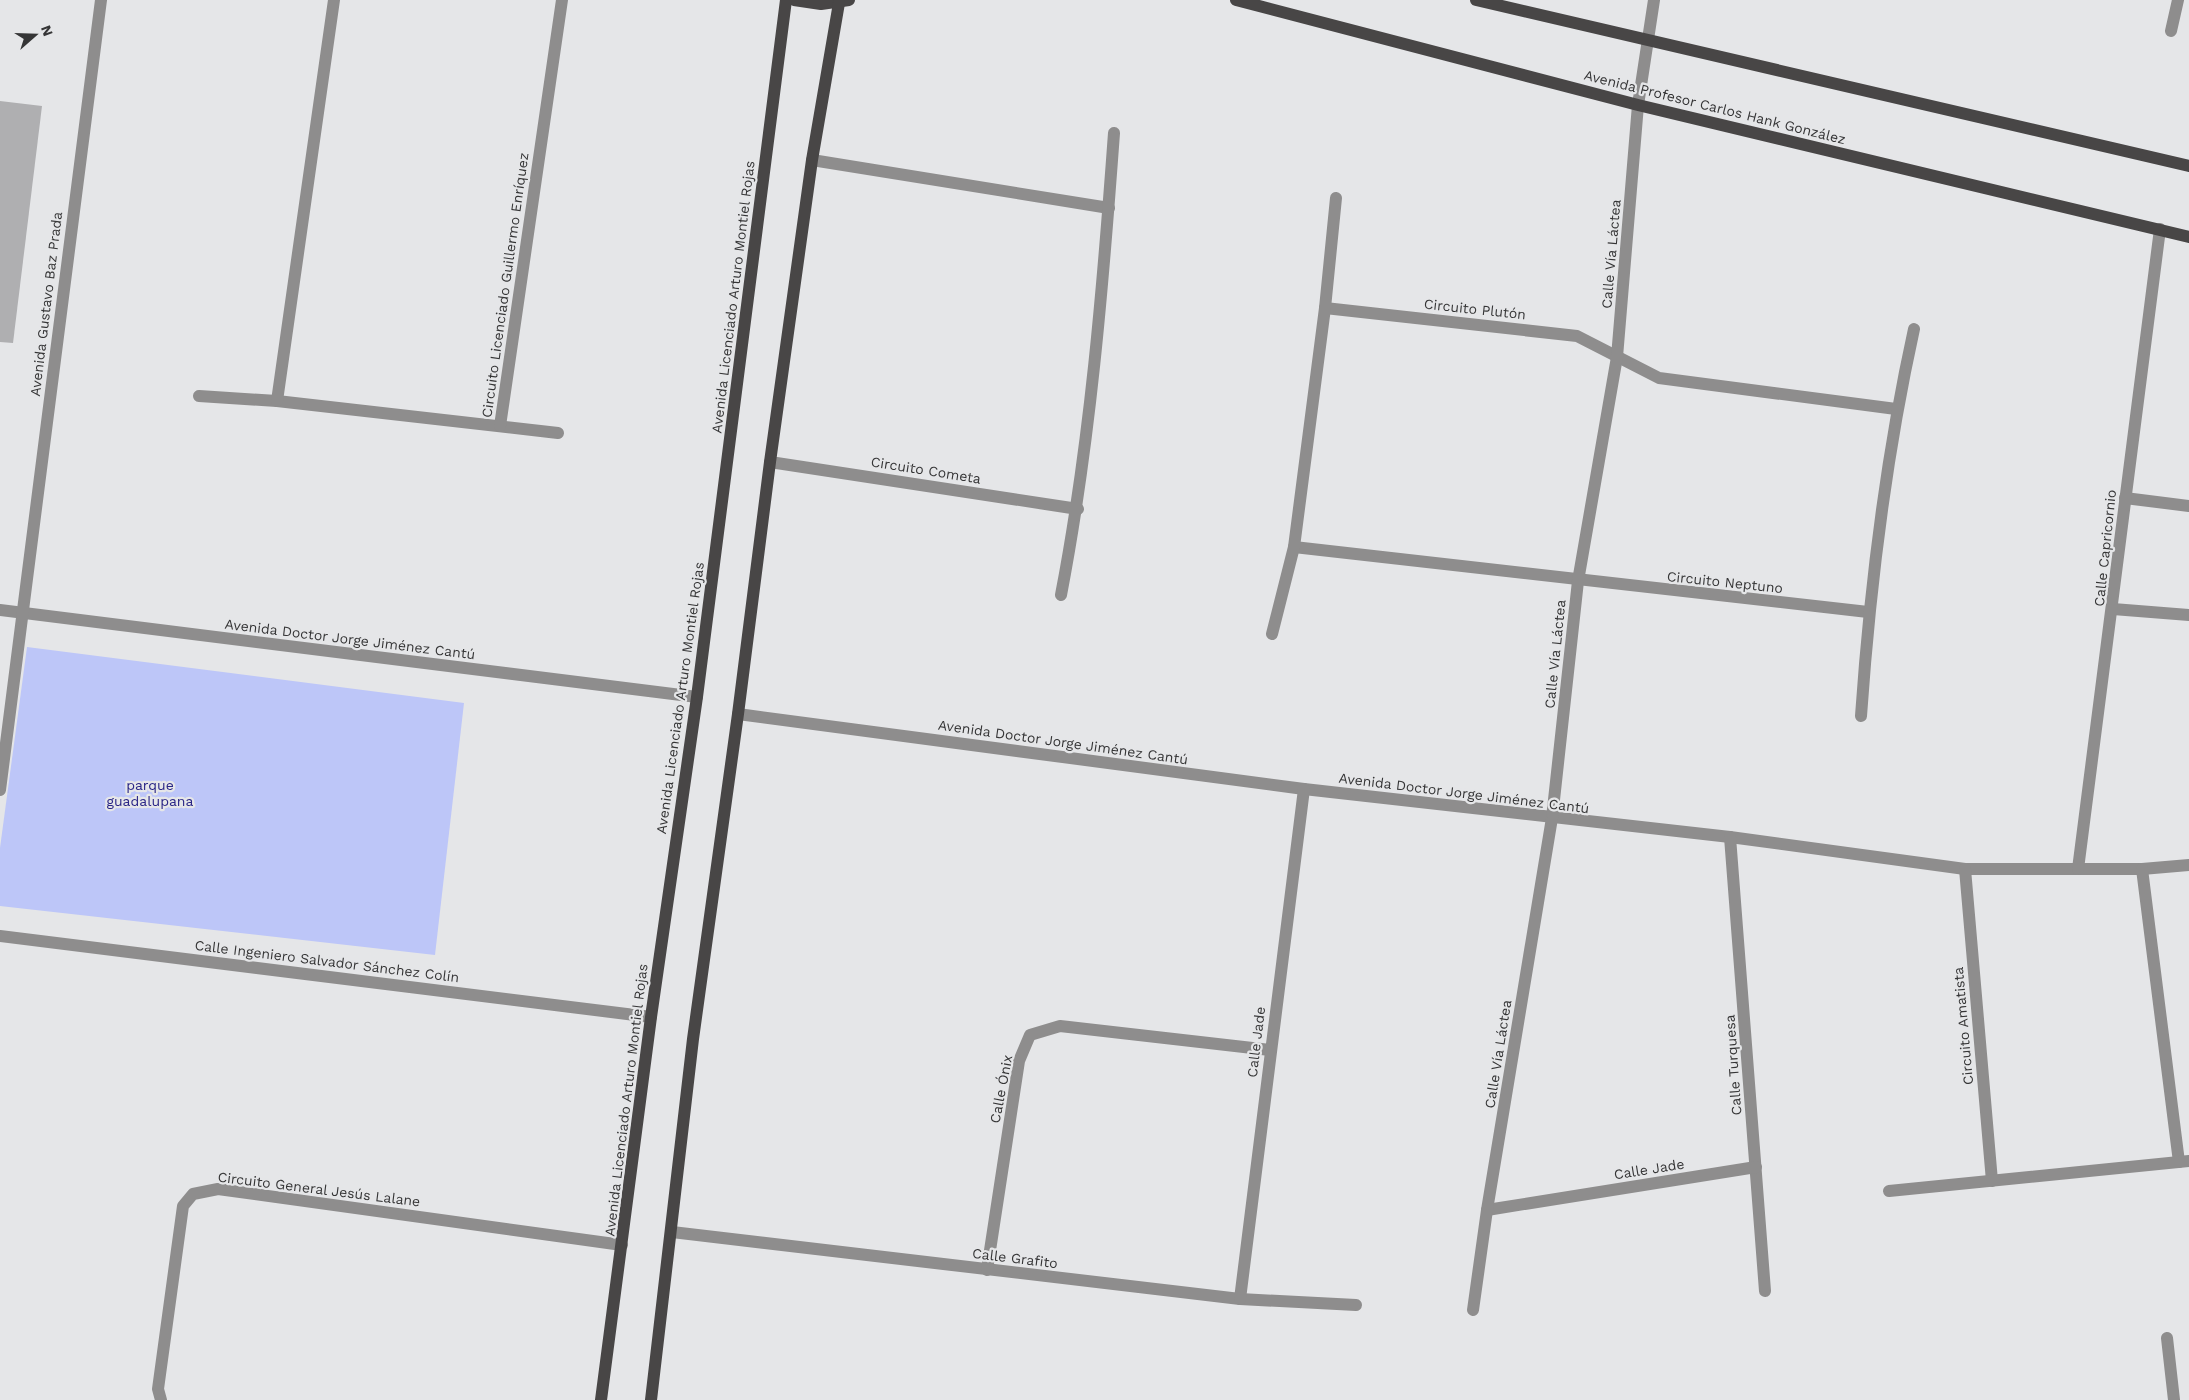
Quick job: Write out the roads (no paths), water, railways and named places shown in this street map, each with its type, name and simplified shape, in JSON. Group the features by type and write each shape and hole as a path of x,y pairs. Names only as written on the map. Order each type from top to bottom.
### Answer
{"main road":[{"name":"Avenida Licenciado Arturo Montiel Rojas","path":"600,1400 651,1017 697,697 786,0"},
{"path":"651,1400 693,1039 738,714 770,462 812,160 844,1 821,4 794,0"},
{"name":"Avenida Profesor Carlos Hank González","path":"1236,0 1638,105 2160,229 2189,238"},
{"path":"1476,0 2189,166"}],"street":[{"name":"Avenida Gustavo Baz Prada","path":"0,790 21,613 101,0"},
{"path":"278,402 334,0"},
{"name":"Circuito Licenciado Guillermo Enríquez","path":"199,396 278,402 500,426 562,0"},
{"name":"Calle Vía Láctea","path":"1473,1310 1487,1210 1552,818 1578,581 1617,357 1638,105 1654,0"},
{"path":"2171,31 2178,0"},
{"path":"1062,595 1078,509 1109,208 1114,133"},
{"path":"812,160 1109,208"},
{"path":"1272,634 1294,547 1325,308 1336,198"},
{"name":"Calle Capricornio","path":"2078,869 2113,608 2125,498 2160,229"},
{"name":"Circuito Plutón","path":"1325,308 1577,336 1617,357"},
{"path":"1861,716 1868,612 1896,409 1914,329"},
{"path":"1617,357 1659,378 1896,409"},
{"path":"500,426 558,433"},
{"name":"Circuito Cometa","path":"770,462 1078,509"},
{"path":"2125,498 2189,506"},
{"path":"1294,547 1578,581"},
{"name":"Circuito Neptuno","path":"1578,581 1868,612"},
{"path":"2113,608 2189,615"},
{"name":"Avenida Doctor Jorge Jiménez Cantú","path":"0,610 697,697"},
{"name":"Avenida Doctor Jorge Jiménez Cantú","path":"738,714 1304,789 1730,837 1965,869 2142,869 2189,865"},
{"name":"Calle Jade","path":"1240,1299 1304,789"},
{"name":"Calle Turquesa","path":"1730,837 1765,1291"},
{"name":"Circuito Amatista","path":"1965,869 1992,1181"},
{"path":"1889,1191 2184,1162 2142,869"},
{"name":"Calle Ingeniero Salvador Sánchez Colín","path":"0,936 651,1017"},
{"name":"Calle Ónix","path":"987,1270 1019,1060 1030,1035 1060,1026 1270,1050"},
{"name":"Calle Jade","path":"1487,1210 1756,1168"},
{"name":"Circuito General Jesús Lalane","path":"161,1400 158,1388 183,1206 193,1194 218,1189 622,1245"},
{"name":"Calle Grafito","path":"672,1232 1240,1299 1356,1305"},
{"path":"2167,1338 2174,1400"}],"park label":[{"name":"parque guadalupana","path":"150,794"}]}
